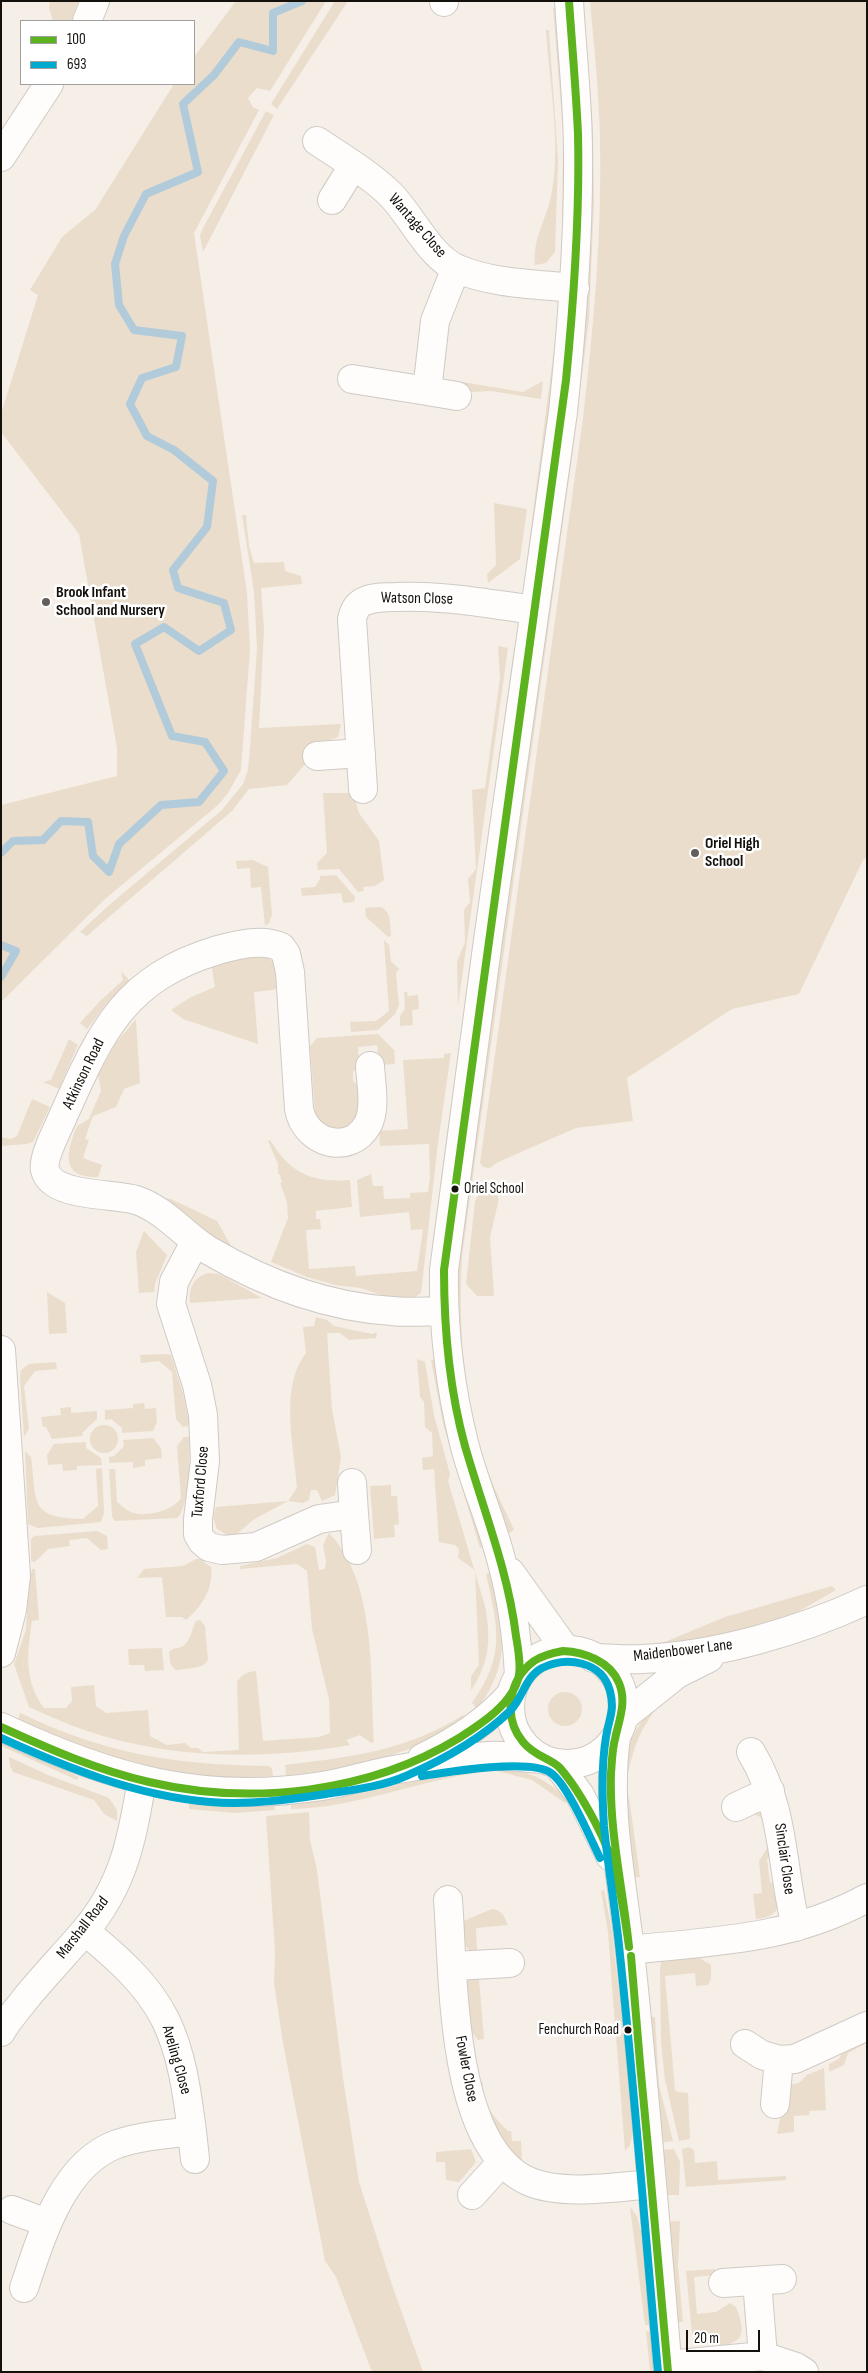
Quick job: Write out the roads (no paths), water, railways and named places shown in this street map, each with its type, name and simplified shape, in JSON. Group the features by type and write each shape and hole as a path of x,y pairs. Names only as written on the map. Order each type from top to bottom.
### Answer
{"street":[{"path":"87,20 95,1"},
{"path":"569,1 578,151 575,288 563,412 446,1251 444,1311 454,1401 460,1427 501,1557 516,1628 515,1685 510,1713 515,1732 526,1748 549,1761 580,1796 598,1829 619,1876"},
{"path":"1,157 48,85"},
{"name":"Wantage Close","path":"317,141 388,192 434,249 456,268 510,281 575,288"},
{"path":"332,200 353,166"},
{"name":"Wantage Close","path":"427,391 435,321 456,268"},
{"path":"352,379 457,396"},
{"name":"Watson Close","path":"363,789 352,618 359,605 372,599 417,596 535,610"},
{"path":"317,756 361,753"},
{"name":"Atkinson Road","path":"370,1066 372,1110 368,1123 361,1133 350,1140 340,1142 328,1141 311,1133 301,1119 299,1109 288,963 280,947 274,944 248,944 203,955 167,972 138,992 120,1010 93,1050 49,1150 45,1170 54,1182 64,1187 95,1195 123,1197 148,1205 195,1242 268,1281 337,1303 392,1311 444,1311"},
{"name":"Tuxford Close","path":"195,1242 174,1282 171,1304 197,1386 203,1415 205,1454 198,1519 198,1534 202,1541 215,1549 247,1548 264,1544 319,1519 354,1514"},
{"path":"1,1350 16,1576 12,1610 1,1653"},
{"path":"352,1483 357,1550"},
{"path":"501,1557 566,1650"},
{"name":"Maidenbower Lane","path":"619,1728 678,1674 743,1644 827,1618 867,1600"},
{"name":"Maidenbower Lane","path":"593,1658 648,1658 743,1644"},
{"path":"398,1769 466,1734 515,1685 532,1662 554,1652 566,1650 584,1653 601,1661 618,1681 624,1709 619,1728 611,1787 619,1876 630,1950 668,2368 763,2356 796,2367 804,2372"},
{"path":"1,1727 66,1756 142,1780 208,1792 244,1793 323,1786 398,1769 491,1756 549,1761 585,1761 607,1748 619,1728"},
{"name":"Sinclair Close","path":"751,1752 762,1770 779,1821 786,1880 796,1927"},
{"name":"Marshall Road","path":"2,2028 85,1931 105,1904 120,1876 133,1835 142,1780"},
{"path":"736,1807 770,1791"},
{"path":"630,1950 739,1939 796,1927 834,1915 866,1899"},
{"name":"Fowler Close","path":"448,1900 459,2044 466,2082 483,2137 502,2164 529,2182 544,2186 586,2189 652,2184"},
{"name":"Aveling Close","path":"85,1931 118,1959 143,1986 165,2018 179,2057 187,2094 195,2159"},
{"path":"454,1966 510,1963"},
{"path":"745,2044 762,2055 779,2060 795,2059 867,2026"},
{"path":"775,2104 779,2060"},
{"path":"24,2288 47,2223 68,2185 85,2165 99,2153 115,2145 134,2139 192,2131"},
{"path":"472,2195 502,2164"},
{"path":"12,2210 47,2223"},
{"path":"724,2283 769,2280 763,2356"}],"waterway":[{"path":"1,853 13,841 43,840 61,821 88,822 93,856 109,872 119,844 161,805 199,802 224,771 205,742 172,736 135,644 164,627 199,651 231,630 224,603 178,588 173,570 207,527 213,481 174,450 147,436 130,404 142,378 176,367 182,336 134,330 119,305 115,264 124,236 146,194 198,172 183,104 214,75 239,42 273,51 273,13 302,1"},
{"path":"1,945 16,951 1,977"}],"place":[{"name":"Brook Infant School and Nursery","path":"46,602"},
{"name":"Oriel High School","path":"695,853"},
{"name":"Oriel School","path":"455,1189"},
{"name":"Fenchurch Road","path":"628,2030"}]}
